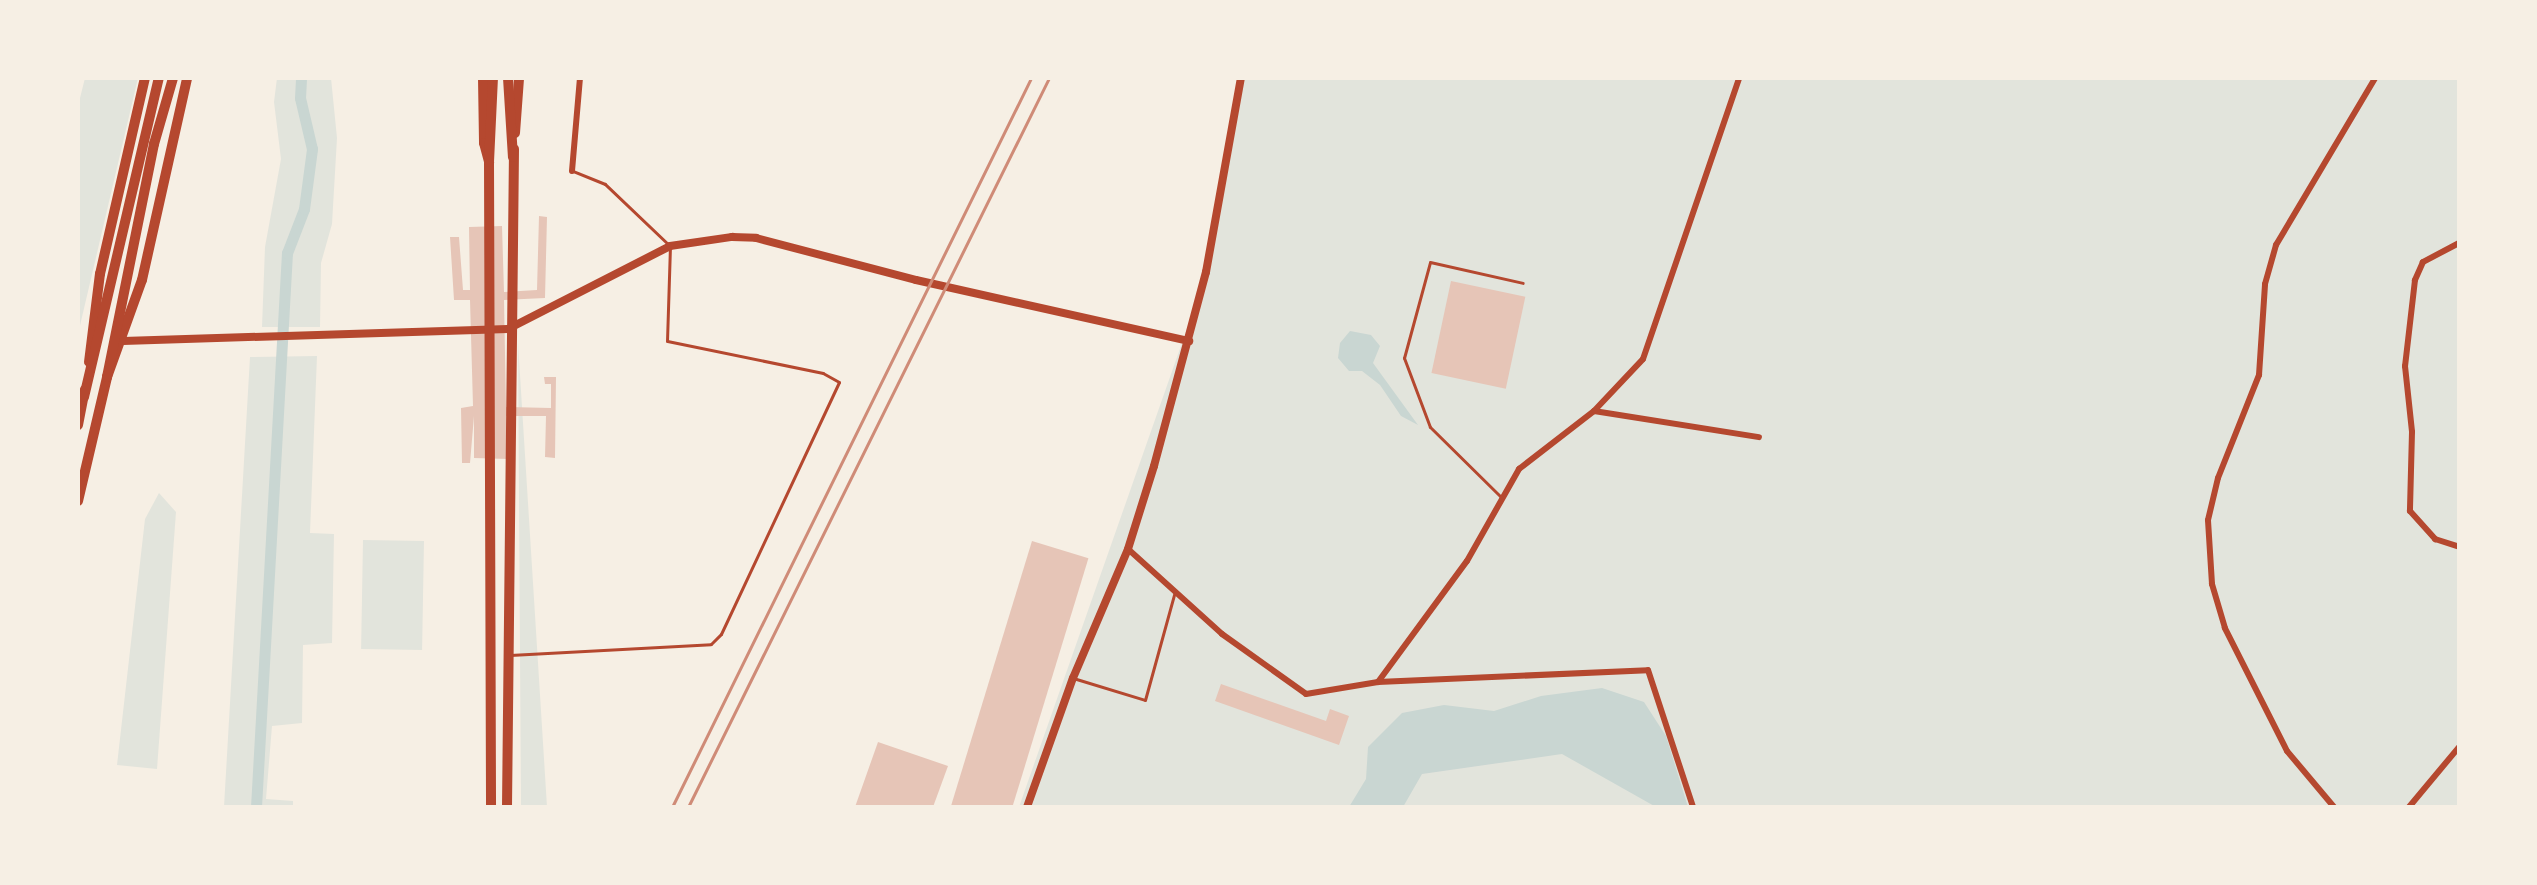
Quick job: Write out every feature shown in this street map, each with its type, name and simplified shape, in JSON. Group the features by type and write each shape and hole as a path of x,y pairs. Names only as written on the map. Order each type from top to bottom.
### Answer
{"main road":[{"path":"84,397 100,274 145,78"},
{"path":"78,425 159,78"},
{"path":"78,501 107,377 154,144 173,78"},
{"path":"107,377 123,341 187,78"},
{"path":"483,78 484,143 489,162"},
{"path":"491,807 488,330 493,78"},
{"path":"508,78 513,157"},
{"path":"507,807 508,329 513,157 519,78"}],"street":[{"path":"572,171 580,78"},
{"path":"1027,807 1073,678 1128,549 1189,341 1222,199 1241,78"},
{"path":"1378,682 1467,561 1519,469 1594,411 1643,359 1739,78"},
{"path":"2334,807 2287,751 2230,639 2212,584 2208,520 2218,478 2257,386 2265,284 2276,245 2375,78"},
{"path":"123,341 508,329 670,246 709,238 756,238 916,280 1189,341"},
{"path":"2459,243 2423,262 2415,280 2405,366 2412,432 2410,511 2435,539 2459,547"},
{"path":"1594,411 1759,437"},
{"path":"1128,549 1222,634 1306,694 1378,682 1648,670 1693,807"},
{"path":"2409,807 2459,747"}],"lane":[{"path":"507,655 711,644 839,382 823,373 667,341 670,246 605,184 572,171"},
{"path":"1503,499 1430,427 1404,358 1430,262 1523,283"},
{"path":"1073,678 1145,700 1175,591"}],"shaded area":[{"path":"85,78 138,78 78,334 78,106"},
{"path":"277,78 331,78 337,138 332,224 321,263 320,327 262,327 265,247 281,159 274,102"},
{"path":"1242,78 2459,78 2459,807 1019,807 1196,303"},
{"path":"1350,331 1371,335 1380,346 1373,363 1418,425 1401,416 1380,385 1362,371 1349,371 1338,358 1340,343"},
{"path":"518,343 547,807 521,807"},
{"path":"317,356 310,533 334,534 332,643 303,645 302,723 272,726 266,799 293,801 293,807 224,807 250,357"},
{"path":"159,493 176,512 157,769 117,765 145,519"},
{"path":"363,540 424,541 422,650 361,649"},
{"path":"1602,688 1644,702 1666,736 1688,807 1656,807 1562,754 1422,774 1403,807 1349,807 1366,779 1368,747 1402,713 1444,705 1494,711 1541,696"}],"building":[{"path":"539,216 547,217 545,298 504,300 506,407 551,408 551,384 545,384 544,377 556,377 555,458 545,457 546,416 506,416 508,459 474,458 474,416 470,463 462,463 461,408 473,406 470,300 454,300 450,237 459,237 463,290 470,290 469,227 502,226 504,292 537,290"},
{"path":"1451,281 1525,297 1506,389 1431,373"},
{"path":"1032,541 1088,558 1012,807 951,807"},
{"path":"1221,684 1326,721 1330,709 1349,716 1339,745 1215,701"},
{"path":"878,742 948,766 933,807 855,807"}],"waterway":[{"path":"256,807 287,253 304,209 312,149 300,98 301,78"}],"railway":[{"path":"672,807 1031,78"},
{"path":"688,807 1049,78"}]}
